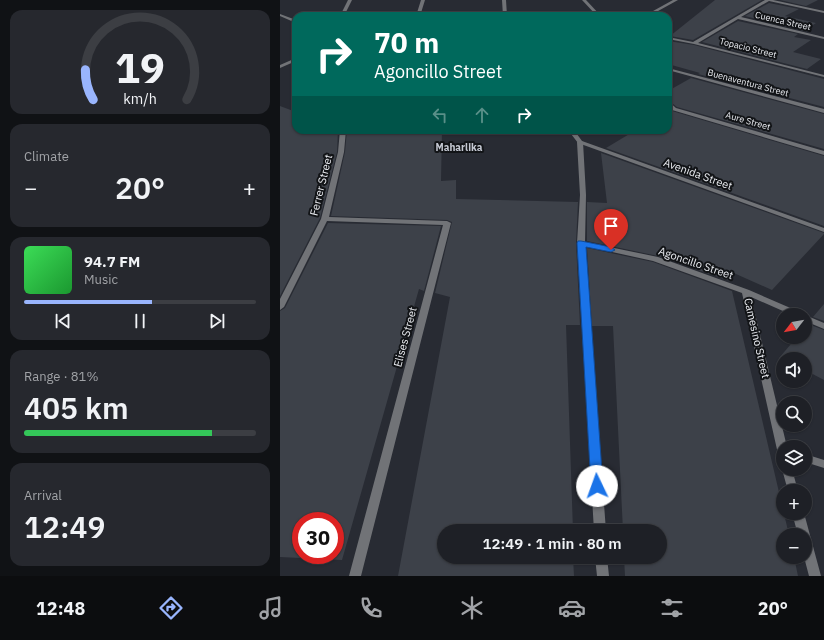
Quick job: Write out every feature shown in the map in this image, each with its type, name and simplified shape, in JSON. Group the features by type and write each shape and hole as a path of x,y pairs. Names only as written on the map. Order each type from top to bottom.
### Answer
{"street":[{"path":"344,12 350,0"},
{"path":"419,12 423,0"},
{"path":"504,0 505,12"},
{"path":"584,0 595,12"},
{"path":"654,12 676,0"},
{"path":"694,43 768,0 824,12"},
{"path":"280,15 292,20"},
{"name":"Cuenca Street","path":"738,18 824,38"},
{"name":"Topacio Street","path":"672,39 824,76"},
{"path":"280,67 292,61"},
{"name":"Buenaventura Street","path":"672,70 824,111"},
{"name":"Aure Street","path":"672,107 674,109 824,153"},
{"name":"Ferrer Street","path":"280,307 325,219 341,152 343,134"},
{"path":"574,134 580,142 583,195 581,243 600,524"},
{"name":"Avenida Street","path":"580,142 824,230"},
{"name":"Elises Street","path":"325,219 447,223 355,576"},
{"name":"Agoncillo Street","path":"581,243 655,259 746,292 783,308"},
{"name":"Camesino Street","path":"746,292 780,440"},
{"path":"812,321 824,326"},
{"path":"812,460 824,464"},
{"path":"601,564 602,576"},
{"path":"812,564 815,576"}],"building":[{"path":"715,0 762,0 693,40 672,36 672,34"},
{"path":"780,0 818,0 806,6"},
{"path":"769,3 799,9 785,16 816,23 804,31 745,16"},
{"path":"738,21 798,34 794,37 811,40 793,52 821,59 807,69 702,42"},
{"path":"672,42 694,45 824,79 824,107 698,74 700,73 672,65"},
{"path":"691,78 824,114 824,149 677,107 672,103 672,89"},
{"path":"280,106 292,110 292,134 338,134 337,152 320,218 280,296"},
{"path":"672,111 824,156 824,226 606,148 629,134 672,134"},
{"path":"347,134 442,134 441,181 456,180 456,199 578,202 576,243 580,325 566,325 573,524 437,524 437,564 573,564 574,576 398,576 450,297 435,293 452,222 447,220 331,216 345,152"},
{"path":"601,153 824,234 772,290 727,270 730,281 658,256 587,241 587,202 607,203"},
{"path":"328,223 441,226 424,291 419,289 344,553 344,512 292,512 292,558 280,557 280,311 285,308"},
{"path":"587,248 653,262 732,291 777,484 776,520 785,520 787,528 776,528 776,564 795,564 798,576 625,576 624,564 667,564 667,524 623,524 613,326 592,326"},
{"path":"824,304 824,321 813,317"},
{"path":"812,326 824,330 824,380 812,374 812,352 784,352 791,344 812,344"}],"district":[{"name":"Maharlika","path":"459,147"}],"route":[{"path":"597,486 581,243 611,250"}]}
